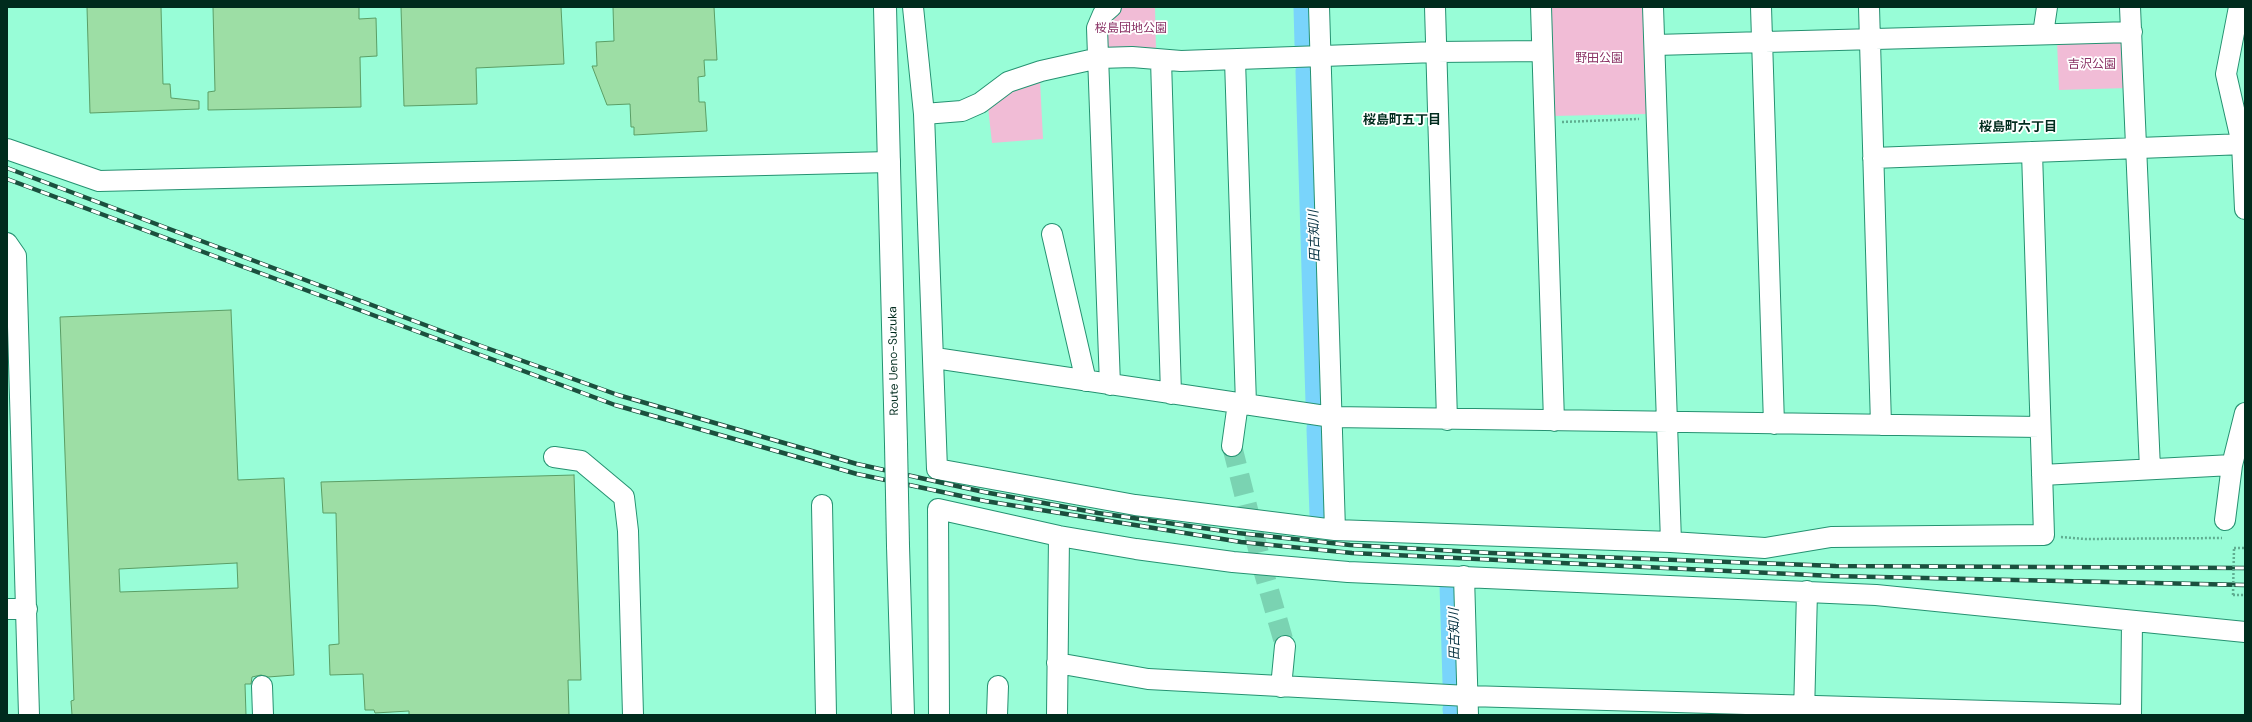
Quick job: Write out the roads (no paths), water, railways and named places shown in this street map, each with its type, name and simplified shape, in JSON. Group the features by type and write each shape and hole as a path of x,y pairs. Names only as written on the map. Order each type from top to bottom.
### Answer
{"main road":[{"name":"Route Ueno-Suzuka","path":"885,7 903,715"}],"street":[{"path":"913,7 924,114 935,358 937,468 1135,505 1335,530 1671,542 1765,548 1831,537 2044,535 2032,152"},
{"path":"1110,385 1097,28 1103,14 1111,7"},
{"path":"1319,7 1335,530"},
{"path":"1435,7 1447,420"},
{"path":"1541,7 1554,421"},
{"path":"1653,7 1671,542"},
{"path":"1762,7 1774,424"},
{"path":"1869,7 1881,425"},
{"path":"2043,34 2047,7"},
{"path":"2130,7 2150,469"},
{"path":"2239,7 2226,74 2244,144 2245,209"},
{"path":"1655,45 2132,32"},
{"path":"924,114 962,111 980,103 1008,82 1041,70 1099,58 1132,57 1162,60 1235,60 1436,52 1542,51"},
{"path":"1162,60 1171,394"},
{"path":"1232,446 1242,404 1235,60"},
{"path":"1873,158 2244,144"},
{"path":"7,149 99,181 890,162"},
{"path":"1052,234 1086,381"},
{"path":"7,243 16,256 15,524 27,609 29,715"},
{"path":"935,358 1332,417 1447,420 2040,428"},
{"path":"2225,520 2232,465 2245,413"},
{"path":"554,458 581,461 624,497 628,532 633,715"},
{"path":"2042,475 2232,465"},
{"path":"822,505 826,715"},
{"path":"939,715 938,509 1059,536 1136,549 1233,562 1348,572 1876,595 2245,632"},
{"path":"1057,715 1059,536"},
{"path":"1464,576 1468,706"},
{"path":"1804,711 1807,592"},
{"path":"7,609 27,609"},
{"path":"2132,621 2132,715"},
{"path":"1281,687 1285,646"},
{"path":"1057,663 1148,679 1281,687 1468,706 2128,715"},
{"path":"262,686 263,715"},
{"path":"997,715 998,686"}],"waterway":[{"name":"田古知川","path":"1308,7 1309,44"},
{"name":"田古知川","path":"1310,71 1320,402"},
{"name":"田古知川","path":"1321,429 1324,515"},
{"name":"田古知川","path":"1454,585 1457,682"},
{"name":"田古知川","path":"1457,709 1458,715"}],"tunnel":[{"path":"1232,446 1264,573 1285,646"}],"railway":[{"path":"7,168 481,346 618,395 857,464 984,492 1098,513 1238,533 1350,545 1491,553 1836,566 2245,568"},
{"path":"7,179 615,405 857,474 985,501 1241,542 1352,553 1833,576 2245,585"}],"district":[{"name":"桜島町五丁目","path":"1402,121"},
{"name":"桜島町六丁目","path":"2018,128"}],"park label":[{"name":"桜島団地公園","path":"1131,29"},
{"name":"野田公園","path":"1599,59"},
{"name":"吉沢公園","path":"2092,65"}]}
